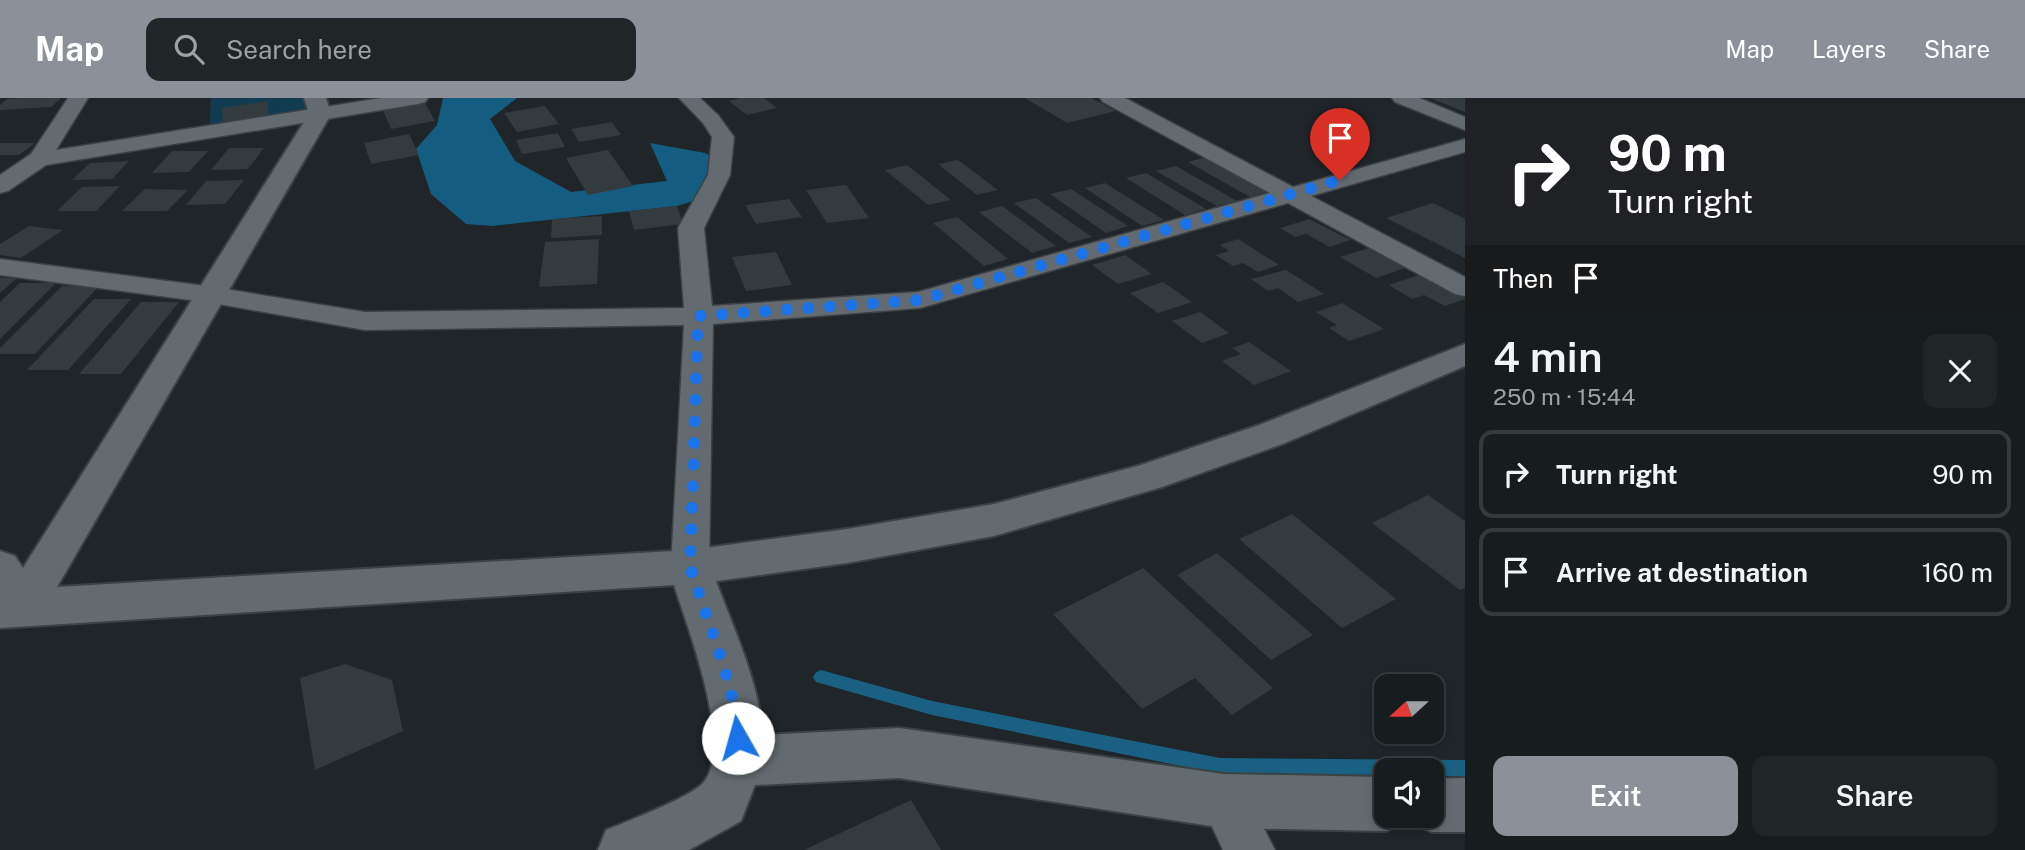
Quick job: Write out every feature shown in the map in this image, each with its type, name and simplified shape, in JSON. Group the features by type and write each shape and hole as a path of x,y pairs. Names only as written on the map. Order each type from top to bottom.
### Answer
{"street":[{"path":"0,186 39,159 78,98"},
{"path":"39,159 318,106 418,98"},
{"path":"626,850 678,827 722,802 739,761 737,716 724,667 690,567 698,316 691,228 719,175 723,137 711,119 689,98"},
{"path":"1110,98 1465,289"},
{"path":"1402,98 1465,124"},
{"path":"11,608 213,295 318,106"},
{"path":"0,267 213,295 365,321 698,316 920,300 1465,145"},
{"path":"11,608 690,567 847,546 1007,516 1148,477 1260,438 1465,354"},
{"path":"0,569 11,608"},
{"path":"739,761 899,753 1224,801 1374,804"},
{"path":"1224,801 1250,850"},
{"path":"1444,805 1465,806"}],"shaded area":[{"path":"211,98 315,98 320,114 209,132"},
{"path":"443,98 517,98 490,119 515,161 571,192 667,181 650,143 705,153 722,163 707,197 677,206 492,226 466,224 431,194 416,149 437,125"}],"building":[{"path":"61,98 51,107 0,110 0,105 7,99"},
{"path":"764,98 777,108 747,115 729,101"},
{"path":"1025,98 1091,98 1116,111 1067,123"},
{"path":"1430,98 1465,98 1465,112"},
{"path":"267,101 269,118 223,126 222,108"},
{"path":"425,103 435,121 391,129 383,110"},
{"path":"545,106 559,124 517,132 504,113"},
{"path":"612,122 621,135 579,142 571,129"},
{"path":"558,133 565,147 522,154 516,140"},
{"path":"409,134 419,155 371,164 364,143"},
{"path":"0,143 35,143 19,155 0,155"},
{"path":"229,148 264,148 248,169 211,170"},
{"path":"608,150 633,186 588,195 566,158"},
{"path":"172,151 208,151 189,172 152,173"},
{"path":"1207,157 1270,191 1250,197 1188,162"},
{"path":"958,160 998,190 977,195 938,164"},
{"path":"129,161 112,179 72,180 90,163"},
{"path":"907,165 951,200 928,205 885,170"},
{"path":"1176,166 1237,201 1217,206 1156,171"},
{"path":"1146,173 1206,209 1185,215 1126,178"},
{"path":"244,180 225,204 186,205 206,181"},
{"path":"1105,183 1164,220 1142,226 1085,188"},
{"path":"846,185 869,218 827,223 806,190"},
{"path":"120,186 96,211 57,211 82,187"},
{"path":"145,189 188,190 167,211 122,211"},
{"path":"1071,189 1128,226 1106,233 1050,194"},
{"path":"1036,198 1092,237 1069,243 1014,203"},
{"path":"789,199 802,217 756,224 745,205"},
{"path":"1433,203 1465,219 1465,258 1386,218"},
{"path":"677,206 683,224 634,230 629,211"},
{"path":"1002,206 1056,246 1032,253 979,212"},
{"path":"602,216 602,235 551,238 552,219"},
{"path":"957,217 1008,259 984,266 933,223"},
{"path":"1309,219 1350,240 1330,247 1306,234 1295,237 1280,228"},
{"path":"29,226 63,230 21,258 0,255 0,244"},
{"path":"599,239 597,284 539,287 545,242"},
{"path":"1238,239 1279,265 1258,272 1243,263 1233,266 1215,255 1229,251 1220,245"},
{"path":"1369,248 1405,268 1376,278 1340,257"},
{"path":"776,252 792,285 746,291 732,257"},
{"path":"1125,255 1152,274 1118,284 1092,265"},
{"path":"1286,270 1324,294 1298,302 1278,288 1268,291 1251,279"},
{"path":"1422,274 1465,299 1445,306 1424,295 1412,299 1389,285"},
{"path":"0,278 17,278 0,293"},
{"path":"1163,282 1192,302 1158,313 1130,293"},
{"path":"20,283 56,283 0,339 0,302"},
{"path":"62,286 99,286 35,354 0,354 0,348"},
{"path":"94,299 131,299 68,370 27,370"},
{"path":"141,302 179,302 121,374 79,374"},
{"path":"1342,303 1384,329 1349,341 1329,328 1337,325 1316,312"},
{"path":"1200,312 1229,333 1202,343 1172,321"},
{"path":"1249,342 1291,371 1254,385 1222,361 1241,354 1232,348"},
{"path":"1428,495 1465,521 1465,588 1460,590 1372,523"},
{"path":"1292,514 1396,599 1342,628 1239,539"},
{"path":"1217,553 1313,635 1271,660 1177,575"},
{"path":"1143,568 1273,688 1232,715 1195,678 1142,709 1053,614"},
{"path":"345,664 392,680 403,731 315,770 300,678"},
{"path":"911,800 941,850 804,850"}],"waterway":[{"path":"821,677 932,708 1220,766 1465,768"}],"route":[{"path":"738,738 737,716 724,667 690,567 698,316 920,300 1340,180"}]}
